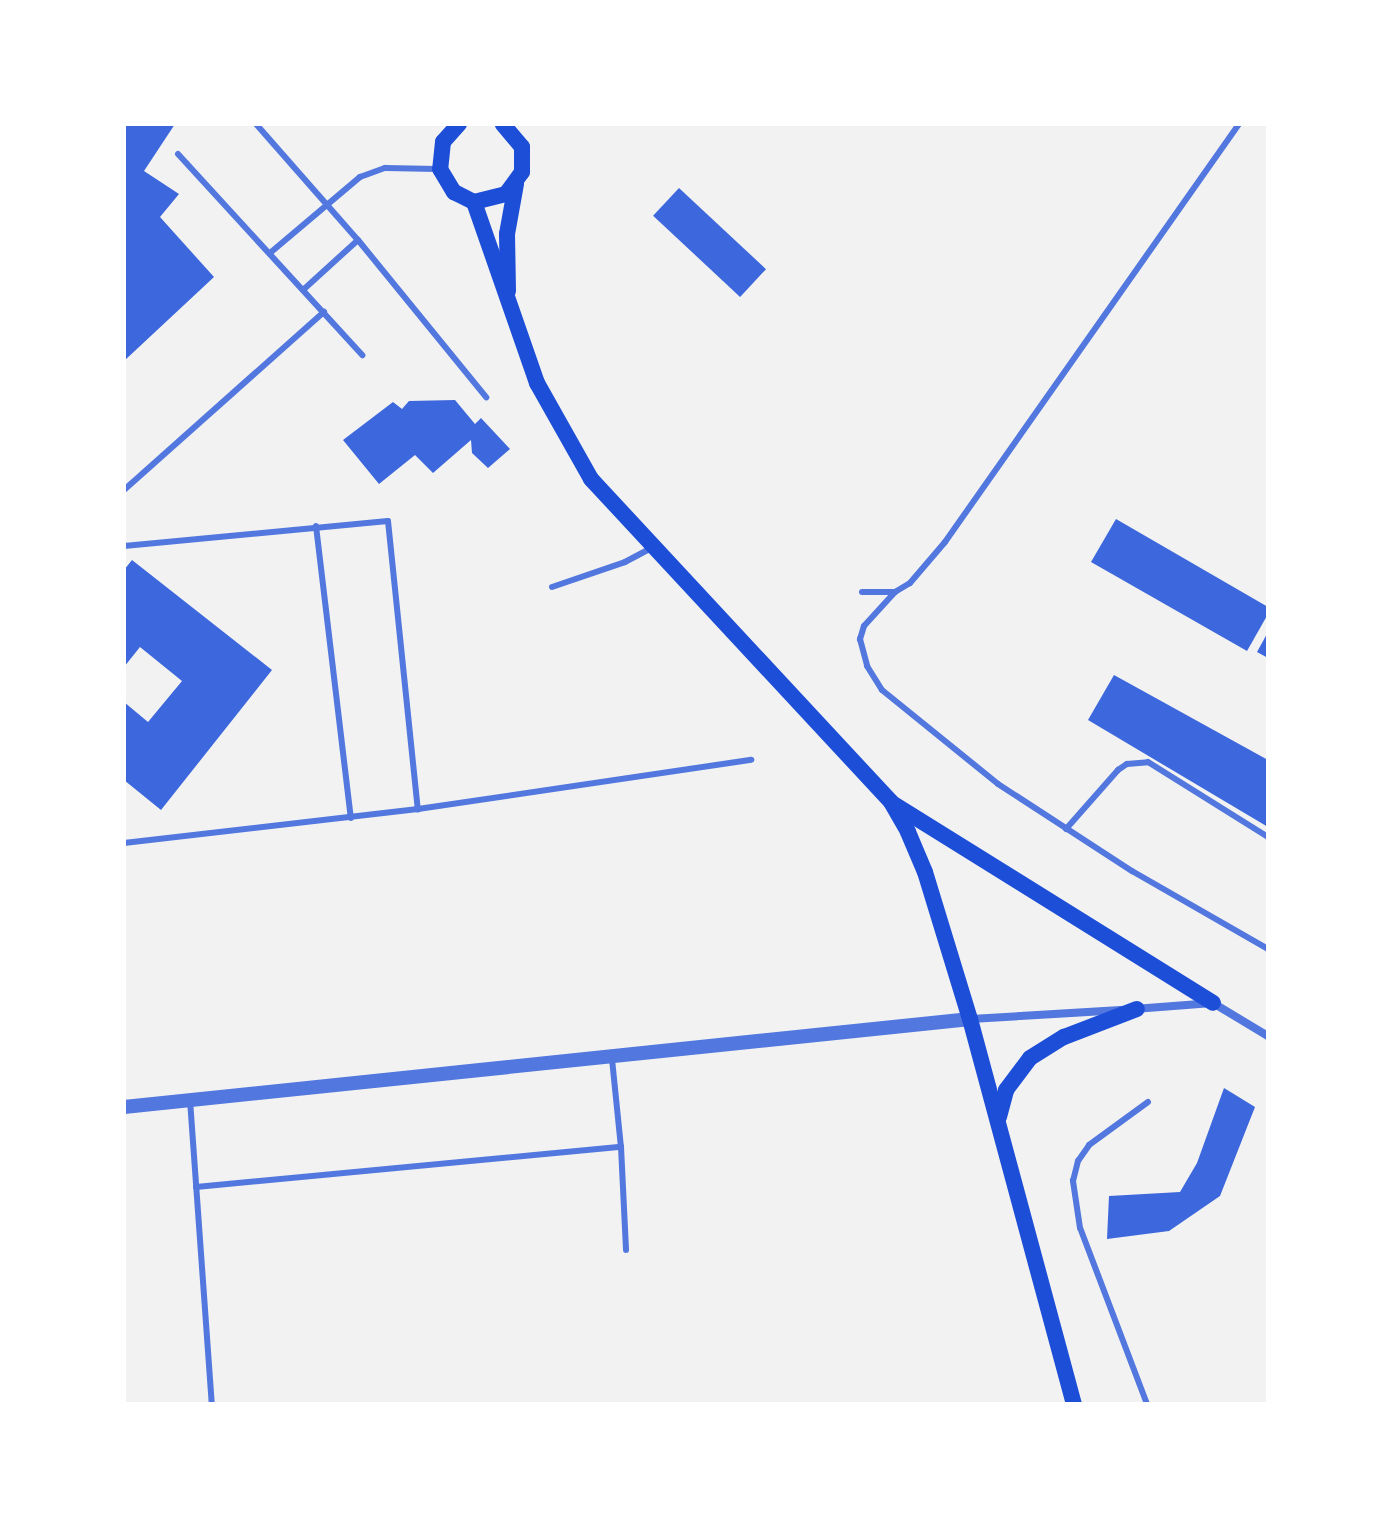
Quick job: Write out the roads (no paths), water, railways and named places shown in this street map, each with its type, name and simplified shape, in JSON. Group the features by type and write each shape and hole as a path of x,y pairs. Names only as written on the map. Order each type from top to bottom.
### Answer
{"main road":[{"path":"459,124 443,142 440,169 454,192 474,202 493,200 516,184"},
{"path":"509,305 507,234 516,184 524,160 512,128"},
{"path":"474,202 537,383 564,436 591,479 891,802 1213,1003"},
{"path":"891,802 925,872 970,1019 1074,1404"},
{"path":"999,1118 1006,1090 1030,1058 1064,1037 1137,1009"}],"street":[{"path":"124,1107 970,1019 1213,1003 1268,1036"}],"lane":[{"path":"256,124 328,204 486,397"},
{"path":"1239,124 945,542 910,583 895,592 864,626 860,639 867,666 882,690 998,784 1132,871 1268,949"},
{"path":"178,154 362,355"},
{"path":"270,253 360,177 385,168 440,169"},
{"path":"303,290 358,240"},
{"path":"124,490 324,312"},
{"path":"124,546 388,521 418,809"},
{"path":"316,526 351,818"},
{"path":"552,587 625,562 654,546"},
{"path":"862,592 895,592"},
{"path":"124,843 351,818 751,760"},
{"path":"1066,829 1118,770 1127,764 1148,762 1268,837"},
{"path":"612,1057 621,1147 626,1250"},
{"path":"190,1100 212,1404"},
{"path":"1147,1404 1080,1228 1073,1181 1078,1161 1089,1145 1148,1102"},
{"path":"196,1187 621,1147"}]}
